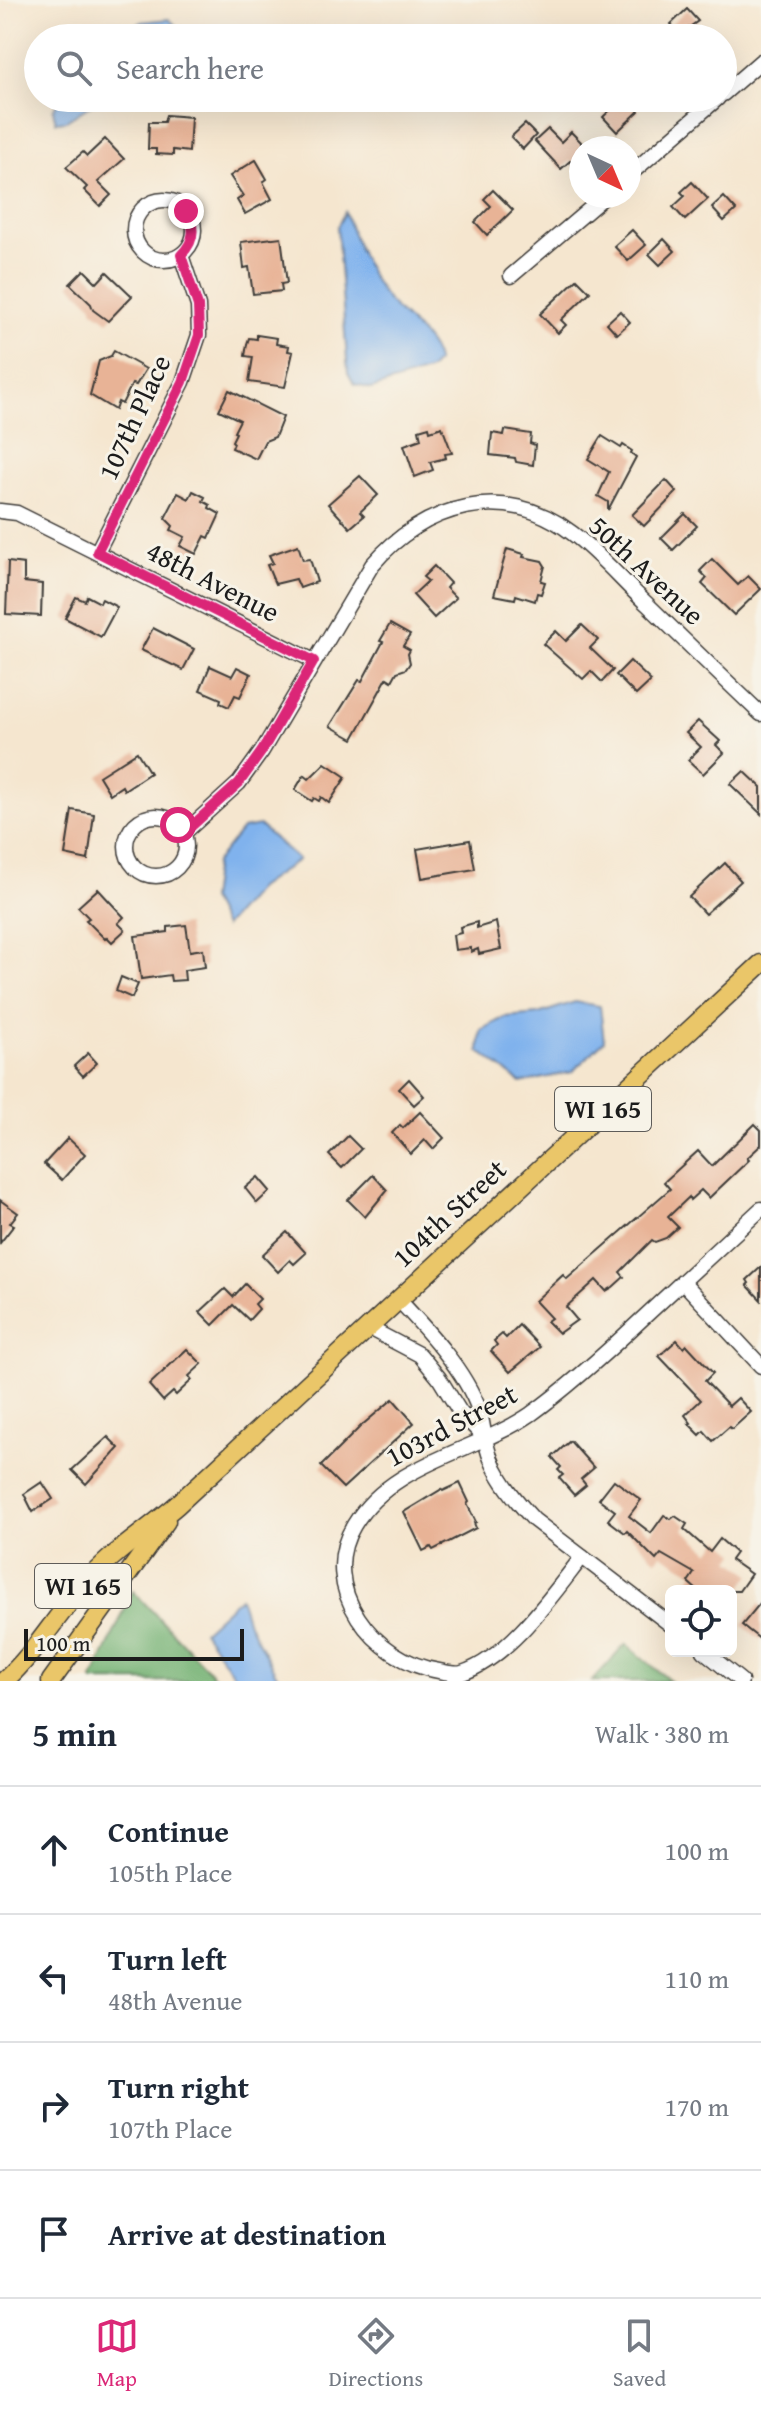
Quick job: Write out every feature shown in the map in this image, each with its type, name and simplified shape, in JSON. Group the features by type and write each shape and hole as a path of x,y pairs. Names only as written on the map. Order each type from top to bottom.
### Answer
{"main road":[{"name":"104th Street","path":"4,1681 29,1657 90,1578 118,1551 177,1505 761,964"},
{"name":"104th Street","path":"51,1681 177,1505"}],"street":[{"path":"737,82 760,63"},
{"path":"641,165 702,112"},
{"path":"169,201 186,211 191,219 193,239 181,255 172,259 153,258 138,246 134,228 142,210 150,204 169,201"},
{"path":"511,276 591,208"},
{"name":"107th Place","path":"97,552 183,382 199,335 198,306 181,255"},
{"name":"50th Avenue","path":"184,833 239,783 262,751 372,565 389,544 415,525 458,506 511,507 531,511 573,533 761,714"},
{"name":"48th Avenue","path":"0,511 17,513 314,661"},
{"path":"161,816 171,819 184,833 186,854 175,871 155,877 136,870 130,862 126,842 134,825 142,819 161,816"},
{"name":"103rd Street","path":"582,1557 535,1619 484,1662 460,1674 427,1670 394,1656 360,1625 346,1594 342,1557 353,1526 378,1495 420,1468 529,1415 602,1356 761,1209"},
{"path":"683,1282 761,1366"},
{"path":"398,1299 439,1346 465,1385 479,1410 491,1460 521,1506 534,1520 665,1620"},
{"path":"367,1327 420,1355 460,1412 484,1437"},
{"path":"711,1657 741,1681"}],"green space":[{"path":"133,1591 219,1681 92,1681"},
{"path":"626,1644 670,1681 592,1681"}],"water":[{"path":"169,19 174,24 139,24"},
{"path":"54,112 80,112 66,121 56,122"},
{"path":"345,212 362,256 379,288 434,352 437,361 430,370 371,389 354,384 348,373 337,227"},
{"path":"260,826 298,860 258,888 224,927 210,899 215,863 242,829"},
{"path":"575,1002 600,1006 604,1041 572,1072 521,1083 479,1051 481,1030 505,1017 538,1014"},
{"path":"240,1597 248,1623 280,1681 238,1681 203,1631"}],"building":[{"path":"687,9 698,21 694,24 671,24"},
{"path":"608,112 638,112 617,132 603,117"},
{"path":"166,115 191,117 189,152 173,150 173,155 156,154 156,149 148,149 149,122 164,122"},
{"path":"525,124 536,135 523,149 511,137"},
{"path":"548,129 561,142 571,132 575,136 569,136 569,162 561,169 535,141"},
{"path":"105,139 124,159 98,182 111,195 100,206 84,190 87,187 66,167 83,152 87,156"},
{"path":"256,160 267,179 263,182 272,199 245,214 237,200 243,196 230,176"},
{"path":"692,182 708,199 685,220 673,207 685,196 681,192"},
{"path":"493,190 513,210 487,235 475,222 491,206 484,199"},
{"path":"724,197 736,210 724,221 712,208"},
{"path":"632,230 646,245 628,261 614,246"},
{"path":"281,237 287,283 281,284 282,291 253,294 249,267 244,268 241,242"},
{"path":"664,239 675,251 660,265 649,254"},
{"path":"84,270 97,283 107,272 132,296 108,321 93,310 91,304 70,284"},
{"path":"577,279 590,292 561,320 566,325 558,333 540,314"},
{"path":"620,311 630,322 617,334 607,323"},
{"path":"257,335 277,338 276,344 289,346 288,351 293,352 285,387 249,382 253,357 245,356 247,344 249,338 257,339"},
{"path":"114,351 146,369 136,385 132,384 122,404 118,402 115,410 90,395 99,361 111,356"},
{"path":"229,390 283,417 275,437 265,441 256,459 232,448 234,432 240,420 219,410"},
{"path":"429,427 430,431 442,427 452,453 430,462 433,470 415,477 404,445 421,439 419,430"},
{"path":"505,430 531,434 530,443 535,445 533,465 516,462 515,458 490,455 492,433 504,435"},
{"path":"602,436 621,448 623,445 636,457 608,510 608,502 598,496 609,472 588,459"},
{"path":"360,476 378,495 360,512 364,516 350,528 328,504"},
{"path":"666,480 677,492 644,526 632,515"},
{"path":"193,491 205,497 203,501 210,505 209,508 220,514 209,538 205,536 196,554 180,546 185,537 171,530 173,526 165,518 178,493 189,499"},
{"path":"685,514 697,526 673,550 661,538"},
{"path":"298,545 303,560 310,559 317,582 300,588 296,579 275,584 267,565 273,563 269,555"},
{"path":"507,549 542,561 545,566 541,581 545,582 535,601 516,595 515,599 494,595"},
{"path":"712,559 738,585 748,576 761,589 734,615 702,584 707,578 700,571"},
{"path":"8,562 24,564 24,582 42,584 41,616 6,614"},
{"path":"434,566 450,583 446,588 456,598 434,618 413,595 428,581 423,577"},
{"path":"87,596 117,607 101,637 65,618 76,597 85,601"},
{"path":"390,624 410,635 403,646 410,650 410,663 406,669 397,672 392,681 387,678 353,739 330,726 359,680 362,681"},
{"path":"582,625 598,640 590,648 613,670 602,682 591,671 583,679 543,644 556,631 566,641"},
{"path":"153,628 194,649 183,670 141,650"},
{"path":"630,661 651,681 636,695 616,675"},
{"path":"210,666 232,676 237,667 251,674 240,697 235,695 229,707 220,703 221,699 200,690"},
{"path":"698,721 720,741 716,745 724,753 703,774 688,760 701,747 686,733"},
{"path":"137,752 150,773 124,790 122,786 110,794 99,776"},
{"path":"325,763 346,777 329,803 321,797 319,801 314,798 312,801 295,790 304,775 309,779"},
{"path":"744,771 761,787 761,814 730,784"},
{"path":"72,810 94,814 88,860 65,855"},
{"path":"470,840 475,869 422,878 417,849"},
{"path":"725,863 741,881 705,914 689,897"},
{"path":"98,889 124,917 118,923 125,930 112,942 86,920 89,918 78,907"},
{"path":"477,922 477,928 496,922 501,949 479,954 478,949 471,952 471,948 455,950 453,935 461,933 460,927"},
{"path":"186,925 190,951 203,949 205,967 184,970 185,980 171,981 170,975 141,979 135,936 168,932 168,927"},
{"path":"121,977 138,984 132,998 116,991"},
{"path":"88,1053 97,1063 83,1076 74,1066"},
{"path":"409,1079 424,1096 414,1105 399,1089"},
{"path":"420,1112 444,1138 433,1149 425,1140 411,1154 392,1133 400,1125 403,1128"},
{"path":"755,1124 761,1130 761,1145 747,1158 749,1160 709,1198 701,1190 690,1200 689,1197 668,1217 678,1227 666,1238 655,1242 652,1240 620,1272 624,1277 613,1287 606,1291 596,1280 566,1307 577,1320 559,1333 547,1321 551,1318 535,1301 563,1275 567,1279 670,1189 664,1182 698,1151 712,1166"},
{"path":"348,1136 361,1149 342,1168 329,1155"},
{"path":"68,1138 85,1154 62,1180 44,1164"},
{"path":"373,1175 387,1190 365,1217 348,1200"},
{"path":"258,1177 270,1191 257,1203 245,1188"},
{"path":"0,1200 18,1213 10,1223 14,1225 0,1243"},
{"path":"287,1232 306,1253 294,1264 290,1260 278,1272 262,1255"},
{"path":"761,1267 761,1300 747,1285 747,1280"},
{"path":"245,1284 260,1299 255,1304 259,1309 249,1320 233,1305 213,1325 200,1312 225,1289 233,1297"},
{"path":"519,1325 540,1347 510,1372 491,1351 497,1345 494,1341 502,1334 506,1338"},
{"path":"677,1340 684,1348 687,1345 713,1373 705,1381 729,1406 738,1398 751,1412 713,1441 704,1431 700,1435 685,1415 701,1400 659,1356"},
{"path":"187,1349 202,1364 189,1376 192,1380 176,1395 173,1392 163,1401 149,1385"},
{"path":"393,1399 414,1423 343,1488 321,1466"},
{"path":"108,1437 119,1448 86,1484 72,1470"},
{"path":"570,1441 594,1468 581,1479 586,1485 574,1495 559,1478 563,1475 558,1470 561,1467 552,1457"},
{"path":"614,1480 641,1500 629,1516 651,1533 664,1515 671,1519 675,1516 687,1524 684,1529 710,1552 720,1539 736,1553 731,1560 751,1574 739,1591 737,1585 691,1585 688,1582 694,1573 661,1554 656,1560 627,1531 625,1533 608,1520 615,1511 599,1499"},
{"path":"42,1482 53,1499 33,1512 24,1494"},
{"path":"460,1483 476,1528 433,1550 431,1547 423,1551 404,1512 442,1489"},
{"path":"761,1602 761,1640 742,1625"}],"route":[{"path":"178,825 184,833 239,783 262,751 314,661 97,552 183,382 199,335 198,306 181,255 193,239 194,229 186,211"}]}
